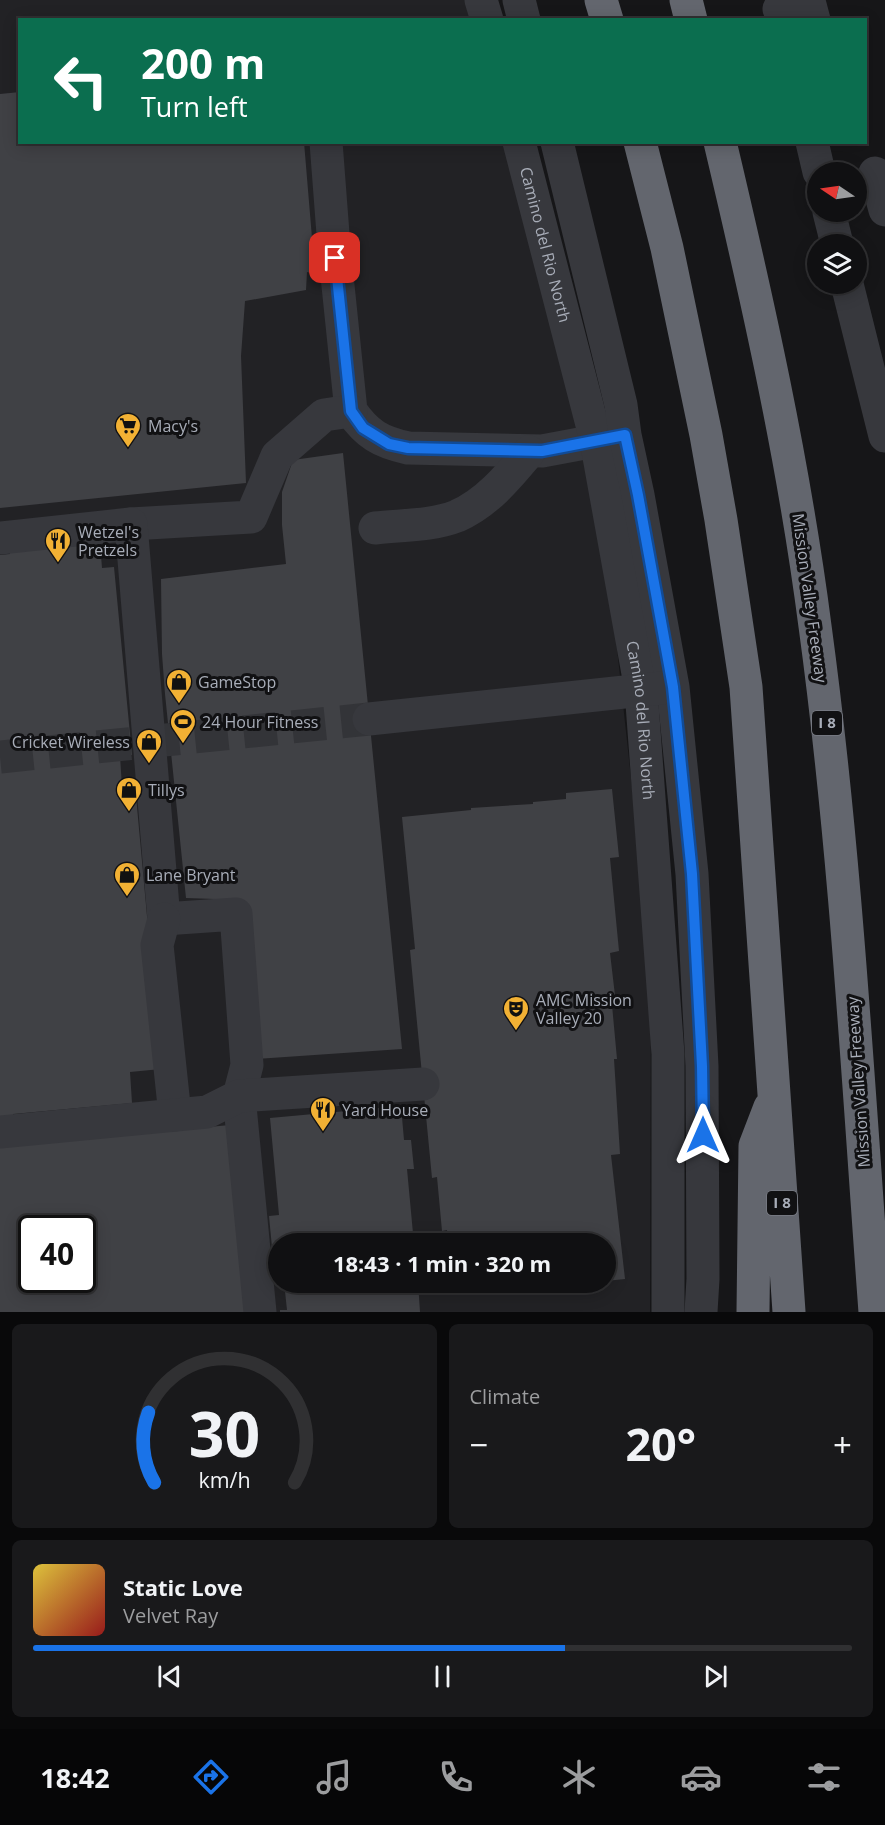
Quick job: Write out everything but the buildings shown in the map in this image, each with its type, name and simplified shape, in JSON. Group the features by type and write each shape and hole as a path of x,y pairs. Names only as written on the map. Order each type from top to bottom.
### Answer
{"highway":[{"path":"602,0 606,18"},
{"path":"686,0 690,18"},
{"name":"I 8","path":"641,144 667,248 706,435 746,687 789,1312"},
{"name":"Mission Valley Freeway","path":"720,144 761,316 788,456 815,623 842,857 875,1312"},
{"path":"753,1312 755,1146 775,1094"}],"street":[{"path":"482,0 486,18"},
{"path":"519,0 524,18"},
{"path":"327,144 334,247 351,411 363,428 389,444 408,448 529,452 611,438"},
{"name":"Camino del Rio North","path":"520,144 611,438 638,495 657,688 668,1054 668,1312"},
{"name":"Camino del Rio North","path":"557,144 621,405 611,438"},
{"path":"812,144 817,162"},
{"path":"872,173 885,210"},
{"path":"850,294 884,429"},
{"path":"0,538 131,524 251,517 277,456 324,415 351,411"},
{"path":"375,528 426,523 457,516 484,500 510,475 529,452"},
{"path":"131,524 164,919 157,945 175,1115"},
{"path":"369,719 657,688"},
{"name":"Camino del Rio North","path":"657,688 692,874 702,1066 703,1279 700,1312"},
{"path":"164,919 236,914 247,1065 239,1096 260,1312"},
{"path":"0,1132 207,1112 239,1096 423,1084"}],"shaded area":[{"path":"0,0 481,0 487,18 18,18 18,144 521,144 611,593 651,963 650,1312 0,1312"}],"tunnel":[{"path":"0,757 369,719"}],"place":[{"name":"Macy's","path":"128,449"},
{"name":"Wetzel's Pretzels","path":"58,564"},
{"name":"GameStop","path":"179,705"},
{"name":"24 Hour Fitness","path":"183,745"},
{"name":"Cricket Wireless","path":"149,765"},
{"name":"Tillys","path":"129,813"},
{"name":"Lane Bryant","path":"127,898"},
{"name":"AMC Mission Valley 20","path":"516,1032"},
{"name":"Yard House","path":"323,1133"}],"route":[{"path":"335,258 351,411 363,428 389,444 408,448 497,449 521,452 542,451 625,435 673,687 692,874 702,1066 703,1135"}]}
